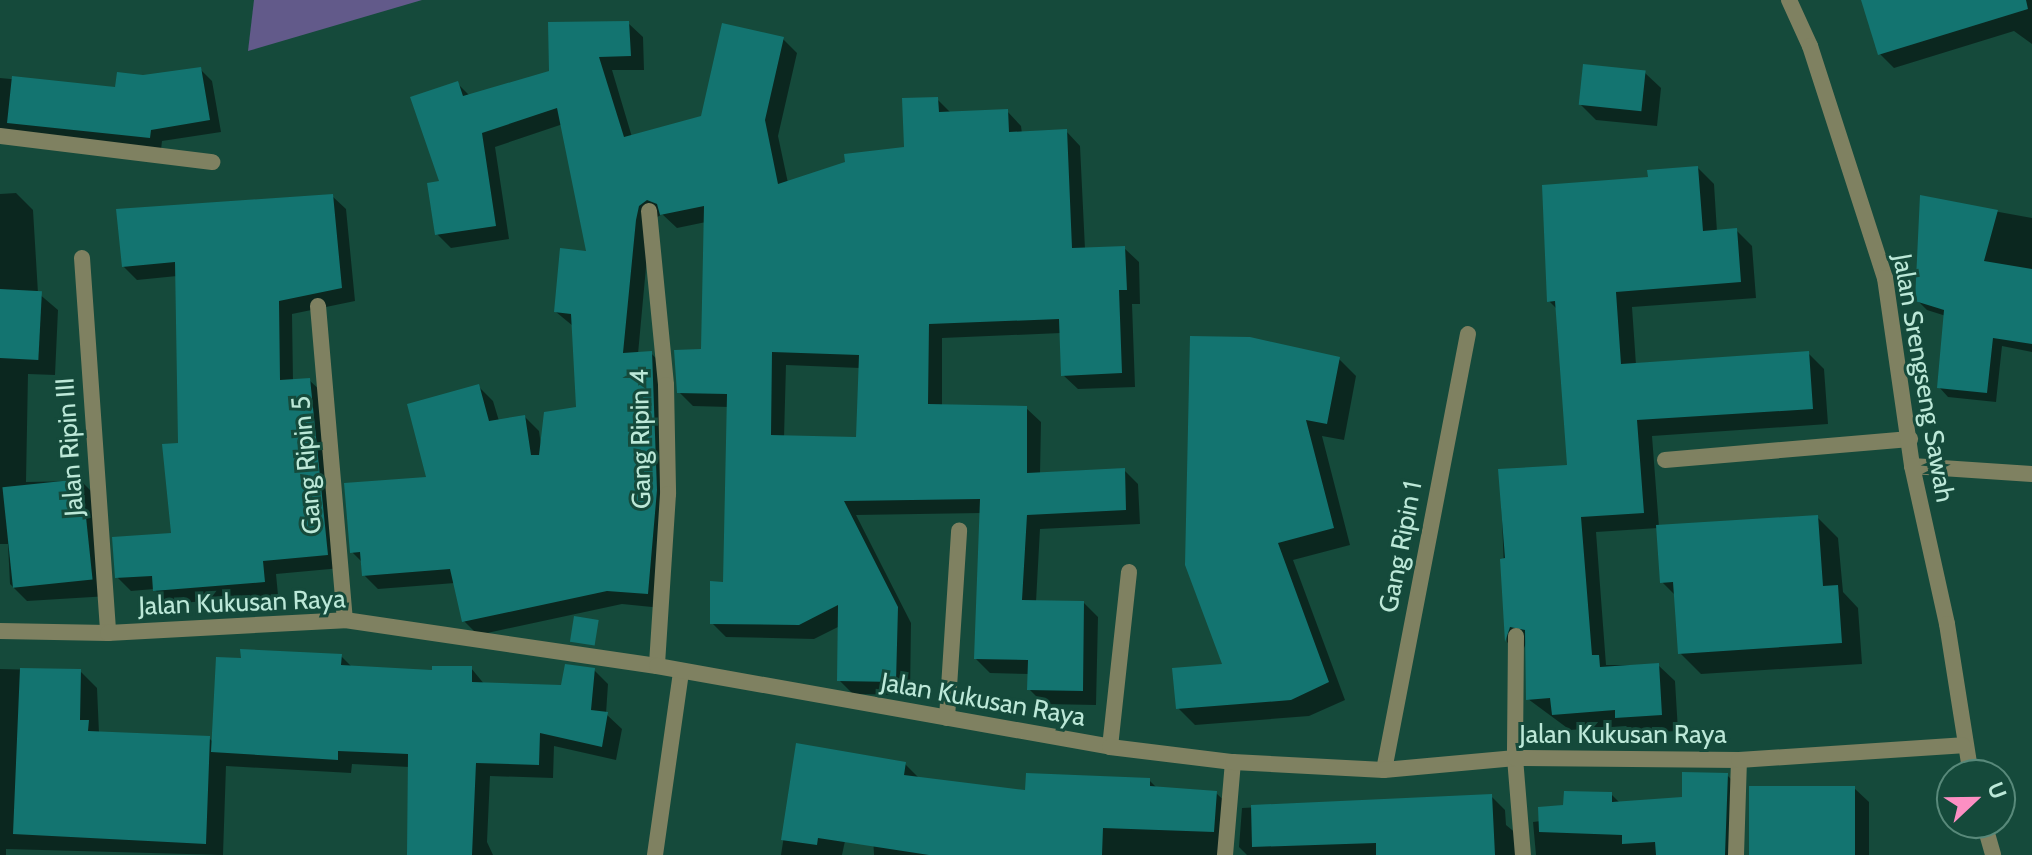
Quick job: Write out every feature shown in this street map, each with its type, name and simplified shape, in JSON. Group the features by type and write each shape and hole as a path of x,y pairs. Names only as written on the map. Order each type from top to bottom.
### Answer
{"street":[{"name":"Jalan Srengseng Sawah","path":"1789,0 1820,76 1885,278 1912,466 1947,624 1966,759"},
{"path":"0,136 212,162"},
{"name":"Gang Ripin 4","path":"649,211 666,385 668,478 657,666"},
{"name":"Jalan Ripin III","path":"82,258 108,633"},
{"name":"Gang Ripin 5","path":"318,306 345,620"},
{"name":"Gang Ripin 1","path":"1384,770 1468,334"},
{"path":"1665,460 1910,439"},
{"path":"1912,466 2032,474"},
{"path":"947,718 959,530"},
{"path":"1110,747 1129,572"},
{"name":"Jalan Kukusan Raya","path":"0,631 108,633 345,620 657,666 1110,747 1233,762 1384,770 1515,758 1739,760 1962,745"},
{"path":"1516,636 1515,758 1523,855"},
{"path":"655,855 681,672"},
{"path":"1736,855 1739,760"},
{"path":"1225,855 1233,762"}],"shaded area":[{"path":"254,0 422,0 248,51"}],"building":[{"path":"1861,0 2026,0 2028,9 1878,55"},
{"path":"629,21 631,56 599,57 624,137 701,116 722,23 784,37 765,120 778,184 845,162 844,154 904,147 902,98 938,97 939,112 1008,109 1009,132 1067,129 1072,248 1125,246 1127,290 1119,290 1122,373 1061,376 1059,319 929,324 928,404 1027,406 1027,473 1125,468 1126,510 1027,515 1022,600 1084,601 1083,691 1027,690 1028,660 974,659 980,499 844,501 898,607 896,682 837,681 838,605 799,625 710,624 710,581 723,582 727,394 677,393 674,350 701,349 704,206 660,215 657,204 647,200 639,206 636,220 623,353 652,351 657,490 648,594 607,591 462,622 450,569 362,576 360,552 350,553 344,483 426,477 407,404 479,384 489,421 525,415 531,455 539,455 544,412 576,407 571,314 554,312 560,248 586,251 557,108 482,133 496,226 435,235 427,183 439,181 410,97 458,81 463,96 549,71 548,22","holes":["772,352 859,355 856,437 771,435"]},
{"path":"1583,64 1646,71 1641,111 1579,105"},
{"path":"201,67 210,120 151,130 150,138 7,123 12,76 115,87 117,72 143,75"},
{"path":"1698,166 1703,231 1737,228 1741,282 1616,292 1621,364 1809,351 1813,409 1637,420 1644,513 1581,517 1592,655 1599,655 1600,667 1659,663 1662,715 1615,718 1615,710 1552,715 1550,698 1526,700 1525,630 1510,627 1505,642 1500,559 1505,558 1498,469 1567,465 1555,301 1547,302 1542,185 1648,177 1647,170"},
{"path":"333,194 342,288 279,301 280,380 310,378 328,555 263,561 265,582 153,591 152,576 115,578 112,537 171,533 162,444 178,443 175,262 122,267 116,209"},
{"path":"1920,195 1998,210 1984,261 2032,269 2032,344 1993,338 1987,393 1937,388 1944,310 1915,301"},
{"path":"0,289 42,291 38,360 0,358"},
{"path":"1190,336 1250,337 1340,357 1327,424 1306,420 1334,528 1278,543 1329,682 1291,700 1176,709 1172,668 1222,664 1185,565"},
{"path":"82,479 93,579 13,588 2,487"},
{"path":"1818,515 1823,586 1838,585 1842,643 1678,654 1673,582 1660,583 1656,525"},
{"path":"574,616 599,620 595,646 570,642"},
{"path":"240,649 342,654 341,665 432,670 432,666 472,666 472,682 561,685 565,664 595,668 591,710 608,712 602,747 540,733 539,765 476,763 472,855 407,855 408,754 338,751 338,760 211,752 216,657 241,658"},
{"path":"20,668 81,669 80,720 89,720 88,731 210,736 206,844 13,834"},
{"path":"796,743 906,762 904,775 1025,790 1026,773 1150,778 1150,786 1217,791 1214,832 1103,828 1102,855 929,855 818,838 817,845 781,840"},
{"path":"1682,772 1728,773 1725,855 1656,855 1655,842 1622,844 1622,835 1539,832 1538,807 1563,805 1564,791 1612,792 1612,802 1682,797"},
{"path":"1749,786 1855,786 1855,855 1749,855"},
{"path":"1492,794 1495,855 1376,855 1376,843 1252,847 1251,805"}]}
